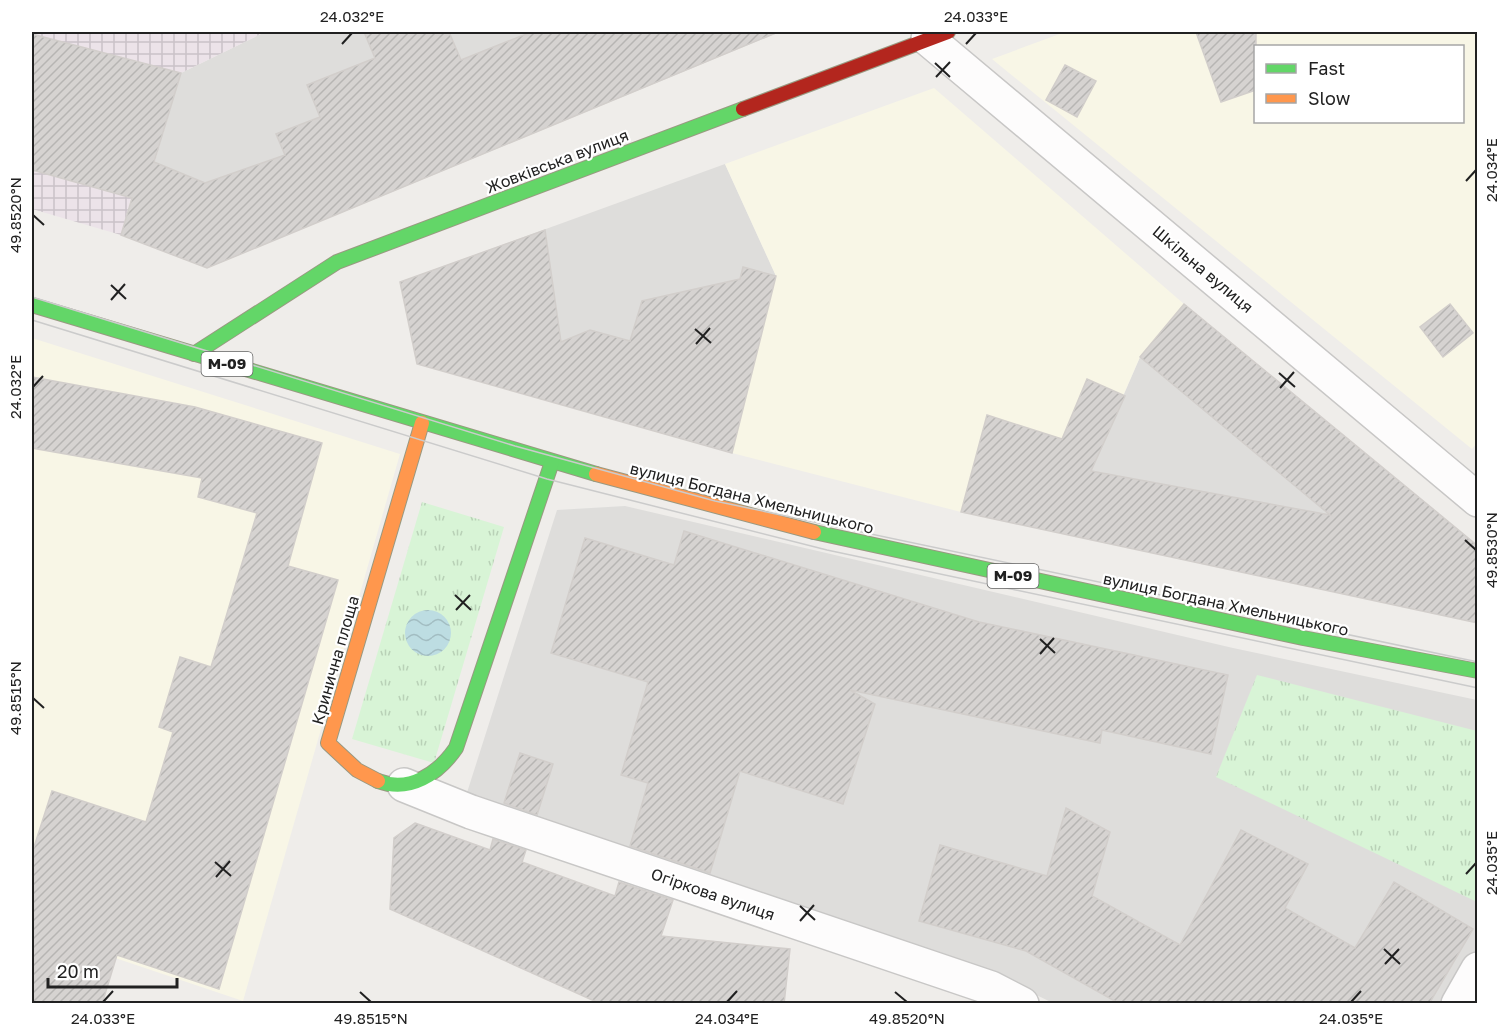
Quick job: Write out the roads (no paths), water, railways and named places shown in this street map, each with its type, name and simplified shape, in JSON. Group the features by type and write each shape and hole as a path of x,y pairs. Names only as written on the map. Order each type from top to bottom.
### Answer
{"street":[{"name":"Жовківська вулиця","path":"194,354 337,262 938,35"},
{"name":"Шкільна вулиця","path":"938,35 1478,500"},
{"name":"вулиця Богдана Хмельницького","path":"32,305 552,462 642,488 830,536 1304,638 1478,671"},
{"name":"Кринична площа","path":"422,423 328,743 366,777 378,782 404,785 417,783 440,770 456,748 552,462"},
{"name":"Огіркова вулиця","path":"404,785 482,816 991,988 1023,1004"},
{"path":"1458,1004 1478,969"}],"water":[{"path":"433,610 445,616 450,624 450,642 445,650 437,655 423,656 415,653 408,646 405,628 408,620 415,613"}],"tram line":[{"path":"32,297 515,446 715,501 1478,662"},
{"path":"32,320 547,479 827,550 1478,688"}]}
